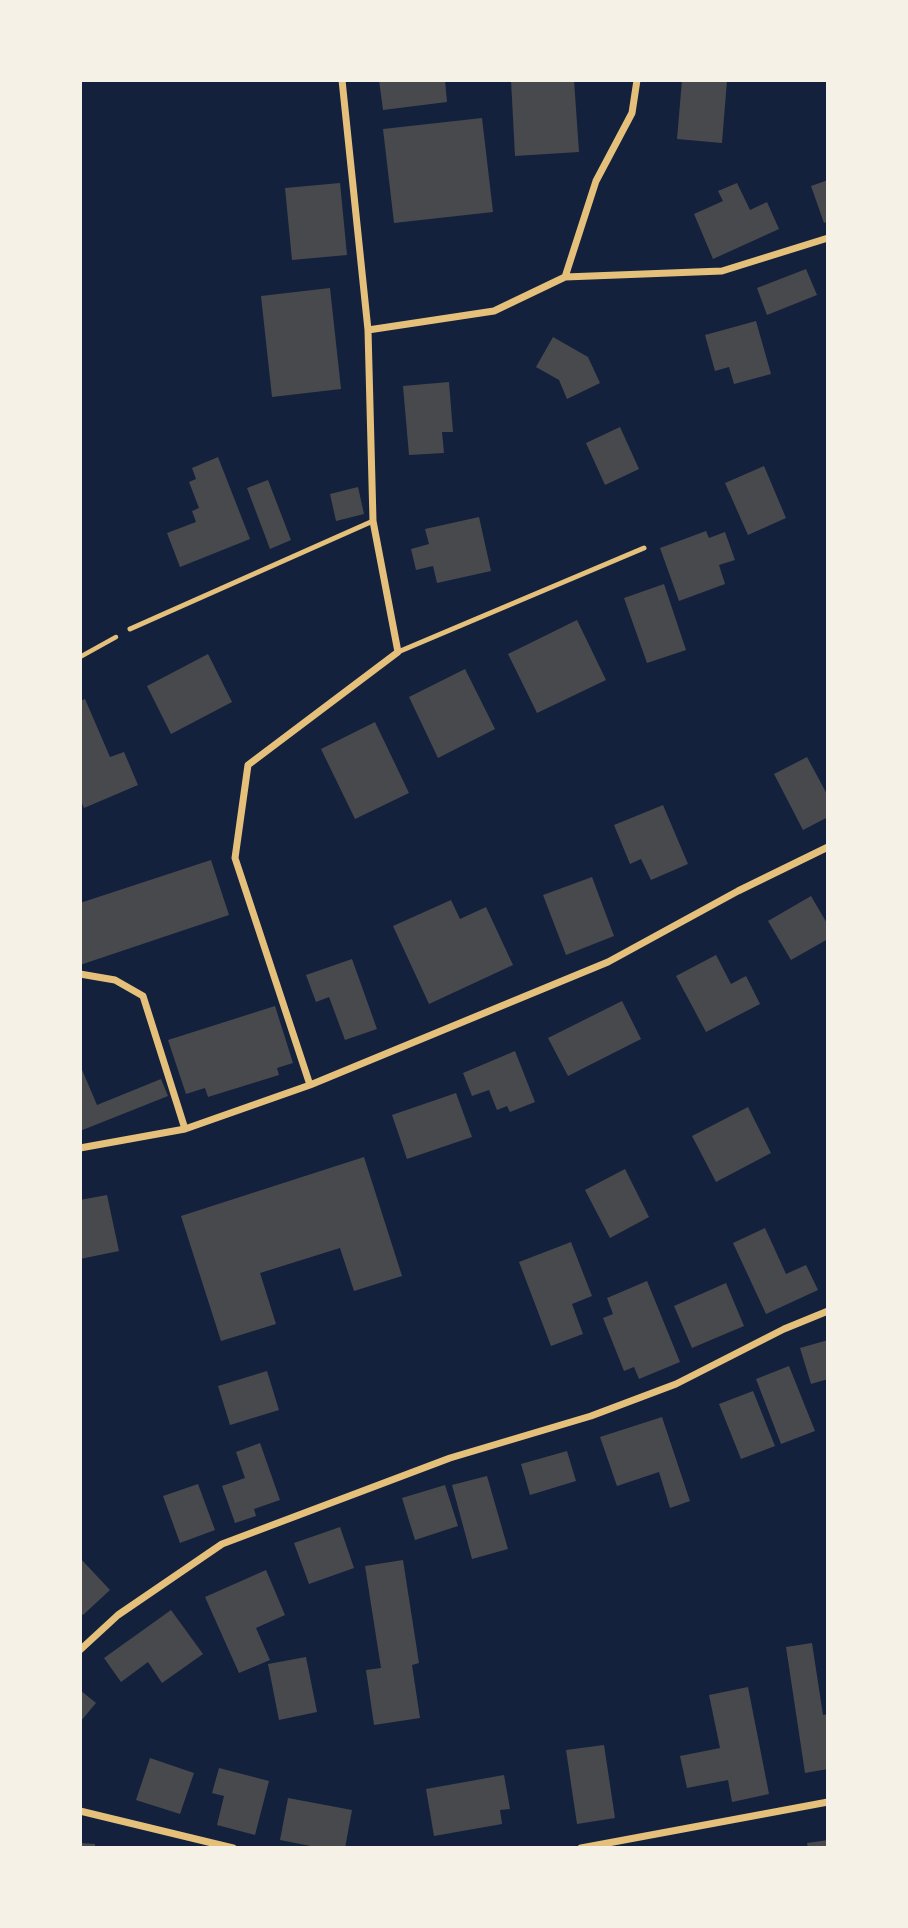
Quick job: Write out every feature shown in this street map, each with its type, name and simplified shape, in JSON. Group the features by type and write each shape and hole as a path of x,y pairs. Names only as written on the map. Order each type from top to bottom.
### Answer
{"street":[{"path":"310,1085 236,858 248,765 398,652 373,521 368,330 342,80"},
{"path":"565,277 596,181 632,114 637,80"},
{"path":"368,330 494,311 565,277 722,271 828,238"},
{"path":"80,1149 185,1129 310,1085 608,962 738,891 828,847"},
{"path":"80,974 115,980 143,996 185,1129"},
{"path":"80,1650 118,1615 222,1545 450,1458 591,1416 676,1384 784,1329 828,1311"},
{"path":"581,1847 828,1802"},
{"path":"80,1811 233,1847"}],"lane":[{"path":"130,629 373,521"},
{"path":"398,652 644,548"}],"path":[{"path":"80,657 130,629"}],"building":[{"path":"379,80 445,80 447,102 383,110"},
{"path":"511,80 574,80 579,152 515,156"},
{"path":"682,80 727,80 722,143 677,139"},
{"path":"482,118 493,212 394,223 383,129"},
{"path":"828,180 828,221 824,223 811,186"},
{"path":"340,183 347,255 292,260 285,188"},
{"path":"737,183 750,210 767,202 779,229 713,259 694,214 723,201 718,191"},
{"path":"806,269 817,295 767,315 757,288"},
{"path":"330,288 341,389 272,397 261,296"},
{"path":"756,321 771,374 734,384 729,367 715,371 705,335"},
{"path":"553,337 588,357 600,383 567,399 559,380 536,367"},
{"path":"449,382 453,432 442,432 444,453 409,455 403,386"},
{"path":"620,427 639,469 605,485 586,443"},
{"path":"218,457 250,539 180,567 167,533 196,522 192,511 199,508 189,482 196,479 192,468"},
{"path":"764,466 786,518 748,535 725,483"},
{"path":"268,480 291,540 270,549 247,488"},
{"path":"358,487 364,514 336,521 330,494"},
{"path":"479,517 491,571 437,583 433,566 416,570 411,549 429,544 425,529"},
{"path":"706,531 709,538 725,532 735,560 719,565 725,584 679,601 660,548"},
{"path":"664,584 686,650 647,663 624,598"},
{"path":"577,620 606,680 537,713 508,654"},
{"path":"208,654 232,702 171,734 147,686"},
{"path":"465,669 495,729 438,758 409,697"},
{"path":"85,699 110,757 124,752 138,785 84,808 80,799 80,701"},
{"path":"375,722 409,793 355,819 321,749"},
{"path":"807,757 828,796 828,817 803,830 774,774"},
{"path":"663,805 688,864 651,880 641,859 630,864 614,825"},
{"path":"211,860 229,915 80,965 80,903"},
{"path":"592,877 614,936 566,955 543,895"},
{"path":"811,896 828,925 828,939 791,960 768,921"},
{"path":"451,900 460,919 486,907 513,965 429,1004 393,926"},
{"path":"716,955 731,984 746,976 760,1004 706,1032 676,976"},
{"path":"352,959 377,1029 345,1040 329,997 316,1002 306,975"},
{"path":"622,1001 641,1039 568,1076 548,1038"},
{"path":"275,1006 293,1063 277,1068 279,1075 208,1097 205,1088 186,1094 168,1040"},
{"path":"515,1051 535,1102 510,1112 507,1106 497,1110 489,1090 472,1096 463,1073"},
{"path":"80,1065 97,1105 161,1079 168,1096 80,1131"},
{"path":"456,1093 472,1137 407,1159 392,1115"},
{"path":"748,1107 771,1153 716,1182 692,1136"},
{"path":"364,1157 402,1276 354,1291 340,1248 260,1273 276,1324 221,1341 181,1216"},
{"path":"625,1169 649,1217 610,1238 585,1190"},
{"path":"107,1195 119,1251 80,1259 80,1200"},
{"path":"765,1228 786,1274 806,1265 818,1290 766,1314 733,1243"},
{"path":"571,1242 592,1296 572,1304 583,1334 551,1346 519,1262"},
{"path":"647,1281 680,1362 639,1379 634,1367 624,1371 603,1318 613,1314 607,1298"},
{"path":"726,1283 744,1326 692,1348 674,1306"},
{"path":"828,1340 828,1379 811,1384 800,1348"},
{"path":"789,1366 815,1431 781,1444 756,1379"},
{"path":"267,1371 279,1410 230,1425 218,1386"},
{"path":"753,1391 775,1446 741,1459 719,1404"},
{"path":"662,1417 690,1501 670,1508 659,1472 617,1486 600,1437"},
{"path":"260,1443 280,1500 254,1509 256,1516 235,1523 222,1486 245,1478 236,1452"},
{"path":"567,1451 576,1481 530,1495 521,1464"},
{"path":"487,1476 508,1549 472,1559 452,1485"},
{"path":"198,1484 215,1530 180,1543 163,1496"},
{"path":"445,1485 458,1526 415,1540 402,1498"},
{"path":"340,1527 354,1568 309,1584 294,1543"},
{"path":"80,1558 110,1590 83,1615 80,1612"},
{"path":"403,1560 419,1663 412,1665 420,1718 374,1725 366,1670 381,1668 365,1566"},
{"path":"266,1570 285,1615 256,1628 270,1660 239,1673 205,1597"},
{"path":"171,1610 203,1654 162,1683 148,1662 121,1682 104,1658"},
{"path":"812,1643 823,1715 828,1714 828,1769 805,1773 786,1647"},
{"path":"306,1657 317,1712 279,1720 268,1664"},
{"path":"748,1687 769,1794 732,1802 728,1780 687,1788 680,1756 720,1748 709,1695"},
{"path":"80,1690 96,1703 80,1722"},
{"path":"604,1745 615,1818 577,1824 566,1750"},
{"path":"150,1758 194,1773 180,1814 136,1800"},
{"path":"219,1768 269,1781 255,1835 217,1825 224,1796 212,1793"},
{"path":"504,1775 510,1809 500,1810 502,1824 434,1836 426,1789"},
{"path":"288,1798 352,1810 345,1848 321,1848 280,1840"},
{"path":"828,1840 828,1848 808,1848 807,1843"},
{"path":"80,1843 95,1844 95,1848 80,1848"}]}
